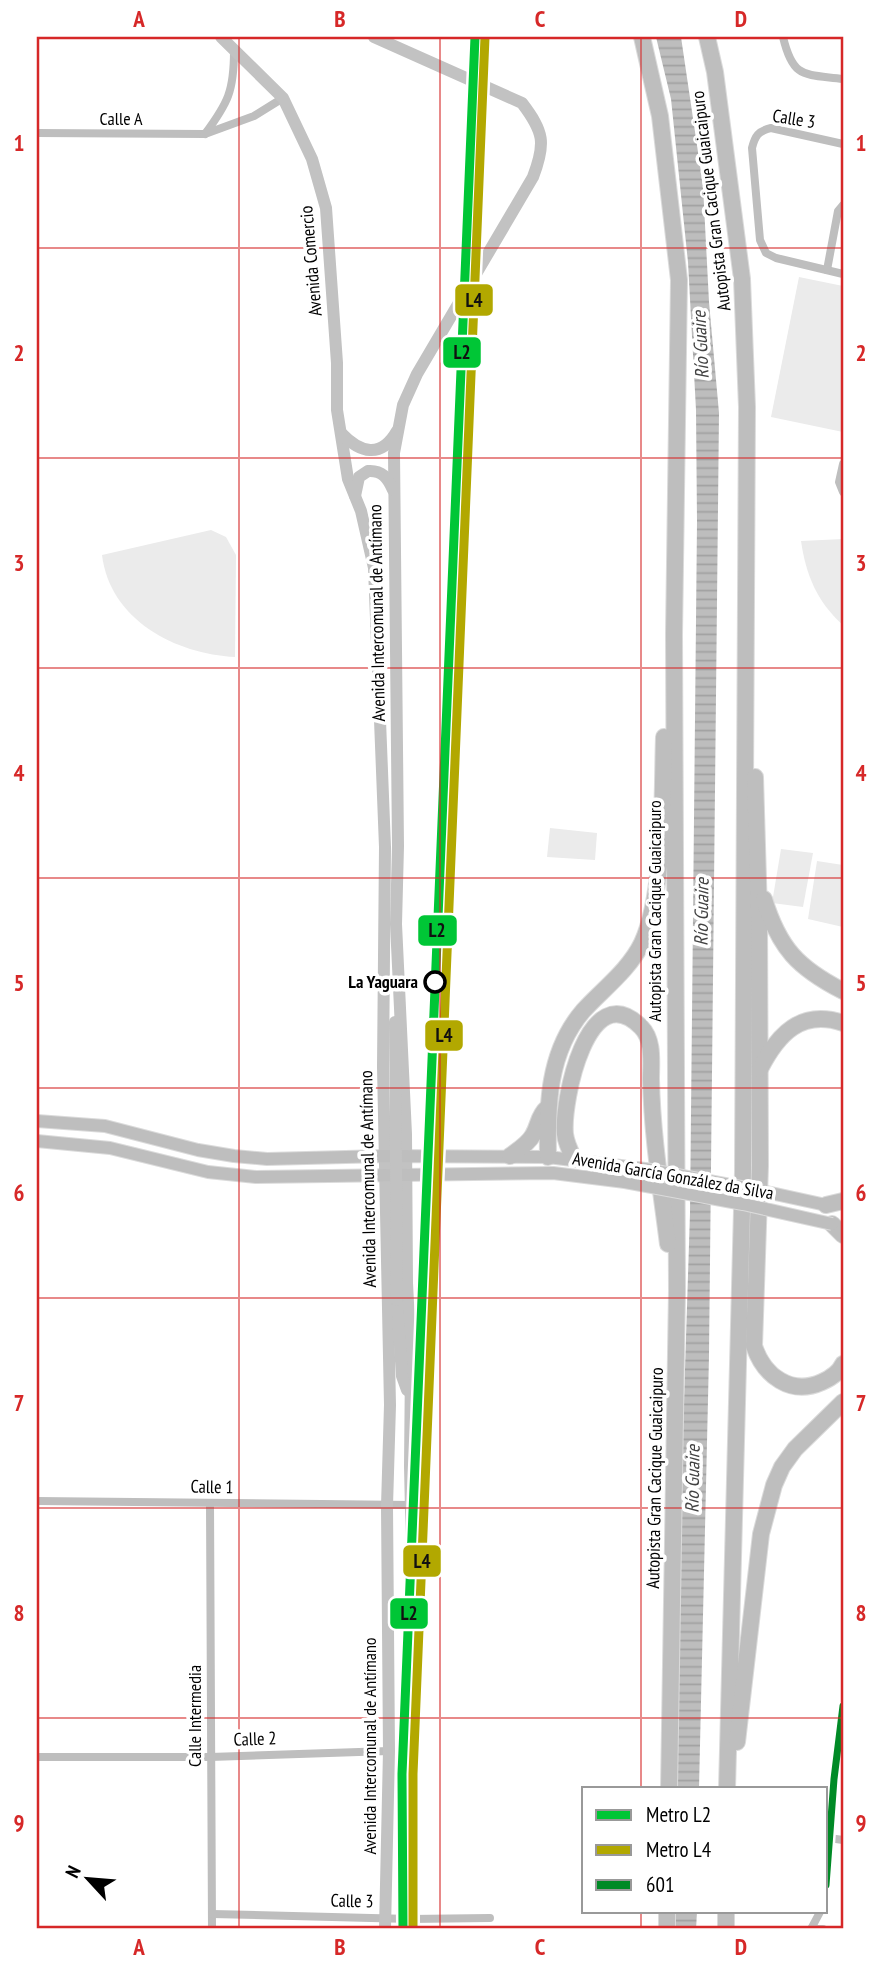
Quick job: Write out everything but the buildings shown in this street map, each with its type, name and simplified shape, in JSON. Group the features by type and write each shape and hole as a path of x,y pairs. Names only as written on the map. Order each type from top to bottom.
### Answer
{"highway":[{"name":"Autopista Gran Cacique Guaicaipuro","path":"642,37 660,116 679,280 674,673 677,1291 669,1787"},
{"name":"Autopista Gran Cacique Guaicaipuro","path":"708,37 742,279 747,407 743,1171 731,1546 727,1787"},
{"path":"746,644 753,729 757,878 760,1166 754,1346 759,1361 771,1375 785,1384 801,1387 815,1385 827,1380 840,1370 843,1364"},
{"path":"548,1157 547,1108 551,1077 561,1048 570,1029 583,1012 641,945 651,920 658,867 665,709 674,673"},
{"path":"757,878 776,933 787,951 819,979 843,991"},
{"path":"574,1159 565,1135 565,1122 575,1064 588,1036 600,1021 615,1015 625,1017 643,1029 649,1043 654,1139 677,1291"},
{"path":"743,1171 749,1149 759,1072 779,1038 794,1026 811,1019 828,1018 843,1023"},
{"path":"510,1156 533,1135 539,1115 547,1108"},
{"path":"826,1205 843,1201"},
{"path":"727,1787 735,1752 761,1534 774,1485 782,1467 795,1449 843,1402"}],"main road":[{"name":"Avenida Comercio","path":"220,37 283,98 312,159 326,208 337,363 337,410 341,433"},
{"name":"Avenida Intercomunal de Antímano","path":"374,37 522,103 541,138 541,155 533,177 417,374 403,405 397,430 393,490 398,846 391,923 384,1156 390,1405 387,1506 389,1751 385,1923"},
{"path":"341,433 355,447 372,451 390,441 397,430"},
{"name":"Avenida Intercomunal de Antímano","path":"341,433 346,469 361,511 374,568 385,847 407,1156 415,1692 410,1924"},
{"path":"355,496 359,477 368,471 381,472 393,490"},
{"path":"391,923 395,1022 397,1300 402,1376 411,1404"},
{"name":"Avenida García González da Silva","path":"37,1121 104,1126 198,1150 234,1156 510,1156 574,1159 627,1166 843,1209"},
{"name":"Avenida García González da Silva","path":"37,1140 110,1148 208,1172 256,1177 553,1173 625,1182 743,1204 840,1229"},
{"path":"548,1157 553,1173"},
{"path":"390,1405 397,1300"}],"street":[{"path":"783,37 790,62 799,71 843,79"},
{"path":"205,134 227,102 232,83 234,51"},
{"path":"205,134 254,116 283,98"},
{"name":"Calle 3","path":"827,270 776,258 766,253 762,247 752,148 755,137 762,130 771,128 843,144"},
{"name":"Calle A","path":"37,133 205,134"},
{"path":"843,205 838,211 827,270 843,274"},
{"path":"843,464 839,482 843,492"},
{"name":"Calle 1","path":"37,1501 412,1505"},
{"name":"Calle Intermedia","path":"210,1503 212,1929"},
{"path":"828,1862 839,1780 843,1706"},
{"name":"Calle 2","path":"37,1757 210,1757 389,1751"},
{"path":"830,1838 843,1840"},
{"path":"819,1913 811,1929 823,1929"},
{"name":"Calle 3","path":"212,1914 410,1924 490,1918"}],"shaded area":[{"path":"799,277 843,286 843,432 771,417"},
{"path":"211,530 226,537 236,555 235,657 190,649 149,629 132,615 118,598 108,578 102,555"},
{"path":"843,539 843,625 826,607 814,587 801,541"},
{"path":"550,828 597,833 595,860 547,857"},
{"path":"781,849 813,853 803,907 772,903"},
{"path":"817,861 843,865 843,927 808,919"}],"water":[{"name":"Río Guaire","path":"656,37 681,37 703,186 709,302 719,413 709,1356 699,1787 676,1787 690,1213 697,522 696,410 688,262 671,99"},
{"path":"673,1913 697,1913 696,1929 672,1929"}],"metro line":[{"name":"L2","path":"403,1929 402,1774 475,37"},
{"name":"L4","path":"413,1929 413,1774 485,37"}],"transit line":[{"name":"601","path":"828,1858 843,1706"}],"place":[{"name":"La Yaguara","path":"435,982"}]}
